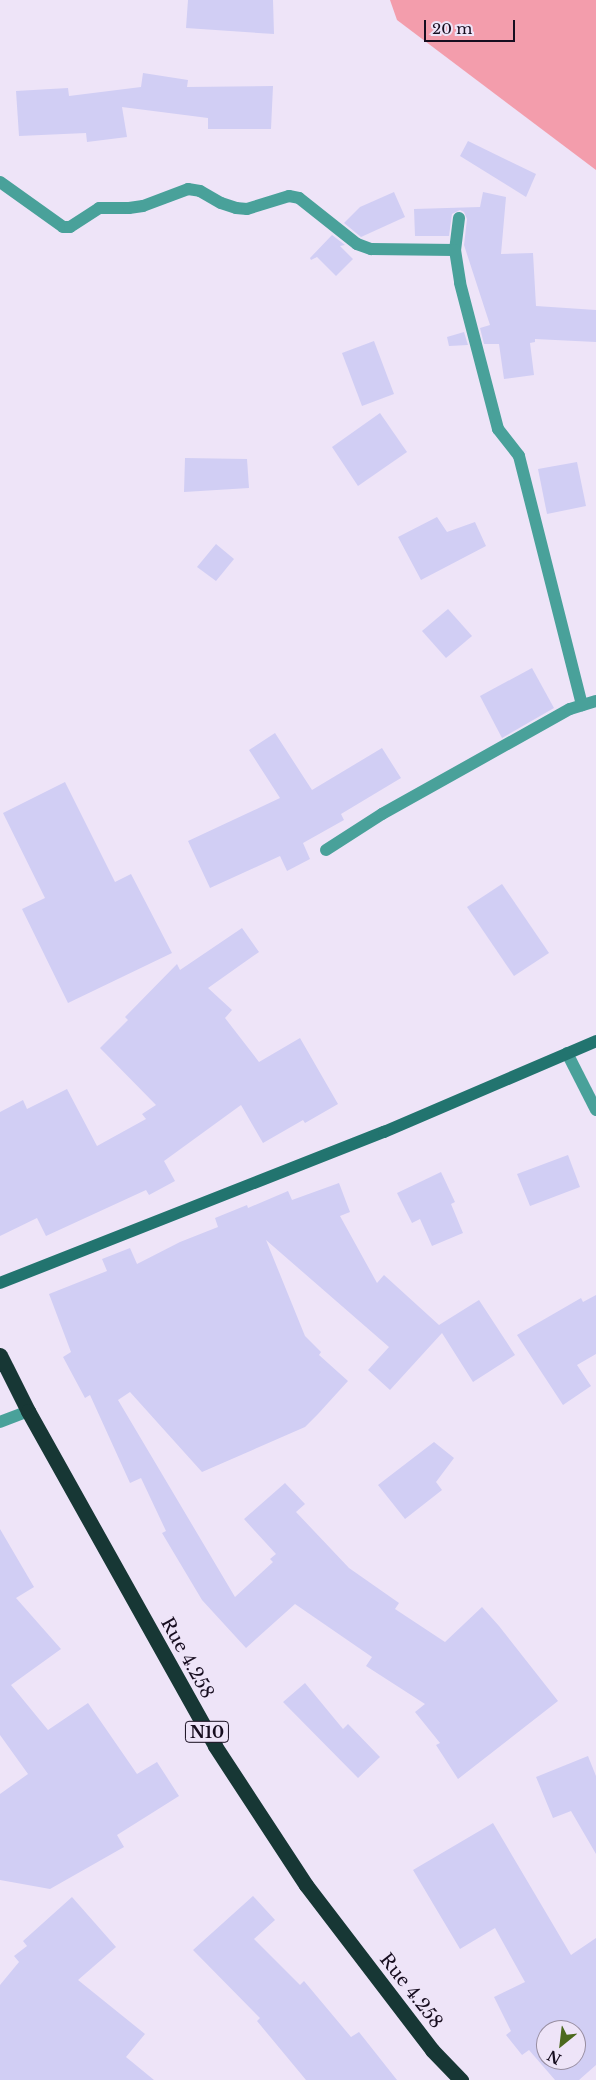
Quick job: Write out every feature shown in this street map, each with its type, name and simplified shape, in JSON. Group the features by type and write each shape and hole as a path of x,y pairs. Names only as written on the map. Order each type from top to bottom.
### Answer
{"highway":[{"name":"Rue 4.258","path":"0,1355 28,1411 215,1746 306,1885 432,2050 461,2080"}],"street":[{"path":"0,182 63,227 70,227 99,208 144,206 188,189 200,191 236,208 247,209 289,196 299,198 357,244 371,249 455,250"},
{"path":"459,218 455,250 460,283 498,429 520,456 582,705"},
{"path":"326,850 382,814 582,705 596,700"},
{"path":"0,1283 384,1132 596,1041"},
{"path":"567,1053 596,1110"},
{"path":"0,1422 28,1411"}],"shaded area":[{"path":"390,0 596,0 596,170 397,20"}],"building":[{"path":"188,0 273,0 274,34 186,28"},
{"path":"143,73 188,80 187,87 273,86 271,129 208,129 208,118 122,107 127,137 87,142 86,133 19,136 16,91 68,88 69,96 141,87"},
{"path":"468,141 536,174 526,197 460,156"},
{"path":"394,192 405,217 361,237 344,223 360,207"},
{"path":"483,192 506,197 501,254 533,253 536,306 596,310 596,342 535,339 535,342 530,343 534,375 504,379 499,344 484,344 480,328 490,325 464,245 467,219 464,212 460,210 452,214 449,236 415,236 414,209 480,207"},
{"path":"332,235 345,245 340,246 353,259 336,276 317,257 311,260 310,258"},
{"path":"464,332 468,345 449,346 447,337"},
{"path":"374,341 394,394 362,406 342,353"},
{"path":"380,413 407,452 358,486 332,447"},
{"path":"185,458 247,459 249,488 184,492"},
{"path":"577,462 586,506 547,514 538,469"},
{"path":"437,517 447,532 475,522 486,546 421,580 398,537"},
{"path":"216,544 234,559 216,581 197,567"},
{"path":"448,609 472,636 446,658 422,631"},
{"path":"532,668 554,708 502,738 480,696"},
{"path":"275,733 312,790 382,748 401,778 341,814 344,820 303,843 310,859 287,871 280,856 210,888 188,841 280,798 249,750"},
{"path":"65,782 115,882 131,874 172,953 68,1003 22,909 45,898 3,813"},
{"path":"502,884 549,953 514,976 467,907"},
{"path":"242,928 259,952 208,988 232,1010 225,1018 259,1062 300,1038 338,1104 305,1123 303,1120 263,1143 241,1105 164,1161 175,1181 149,1195 146,1190 46,1236 37,1218 0,1236 0,1112 23,1100 27,1109 67,1089 97,1146 146,1119 142,1114 156,1105 100,1048 128,1020 125,1017 177,964 180,970"},
{"path":"568,1155 580,1187 530,1206 517,1174"},
{"path":"441,1172 455,1202 451,1204 463,1233 432,1246 420,1219 412,1223 397,1193"},
{"path":"339,1183 350,1212 340,1216 377,1283 384,1275 439,1325 479,1300 515,1355 473,1382 442,1333 390,1390 368,1370 389,1347 266,1240 305,1336 321,1352 319,1355 348,1381 318,1414 305,1427 202,1472 130,1392 118,1400 235,1597 273,1562 270,1559 276,1554 244,1519 285,1483 305,1504 296,1512 349,1568 399,1603 395,1609 445,1642 482,1607 558,1701 458,1779 436,1745 440,1743 415,1712 425,1704 366,1666 372,1657 295,1604 246,1648 202,1600 162,1533 166,1531 141,1478 130,1483 90,1395 85,1398 63,1357 71,1352 49,1294 107,1271 102,1259 130,1248 137,1264 180,1242 218,1227 215,1218 247,1205 248,1208 288,1191 292,1200"},
{"path":"596,1295 596,1354 577,1365 591,1386 563,1405 517,1335 581,1298 583,1302"},
{"path":"434,1442 454,1458 436,1482 442,1490 405,1519 378,1485"},
{"path":"0,1529 34,1587 16,1598 61,1649 11,1685 48,1730 88,1703 137,1774 157,1762 179,1796 117,1835 124,1847 50,1889 0,1880 0,1794 28,1774 0,1735"},
{"path":"305,1683 343,1729 348,1724 380,1757 358,1778 283,1702"},
{"path":"588,1756 596,1776 596,1854 571,1811 553,1818 536,1777"},
{"path":"493,1823 571,1955 596,1938 596,2065 579,2080 555,2080 546,2070 586,2070 586,2020 536,2020 536,2058 529,2050 522,2055 506,2035 511,2031 494,1997 525,1982 495,1928 460,1949 413,1870"},
{"path":"253,1896 275,1920 254,1939 300,1985 304,1981 351,2037 359,2032 397,2080 306,2080 257,2021 260,2018 193,1950"},
{"path":"72,1897 116,1947 78,1980 145,2034 126,2057 154,2080 0,2080 0,1985 19,1962 14,1956 27,1946 23,1941"}]}
